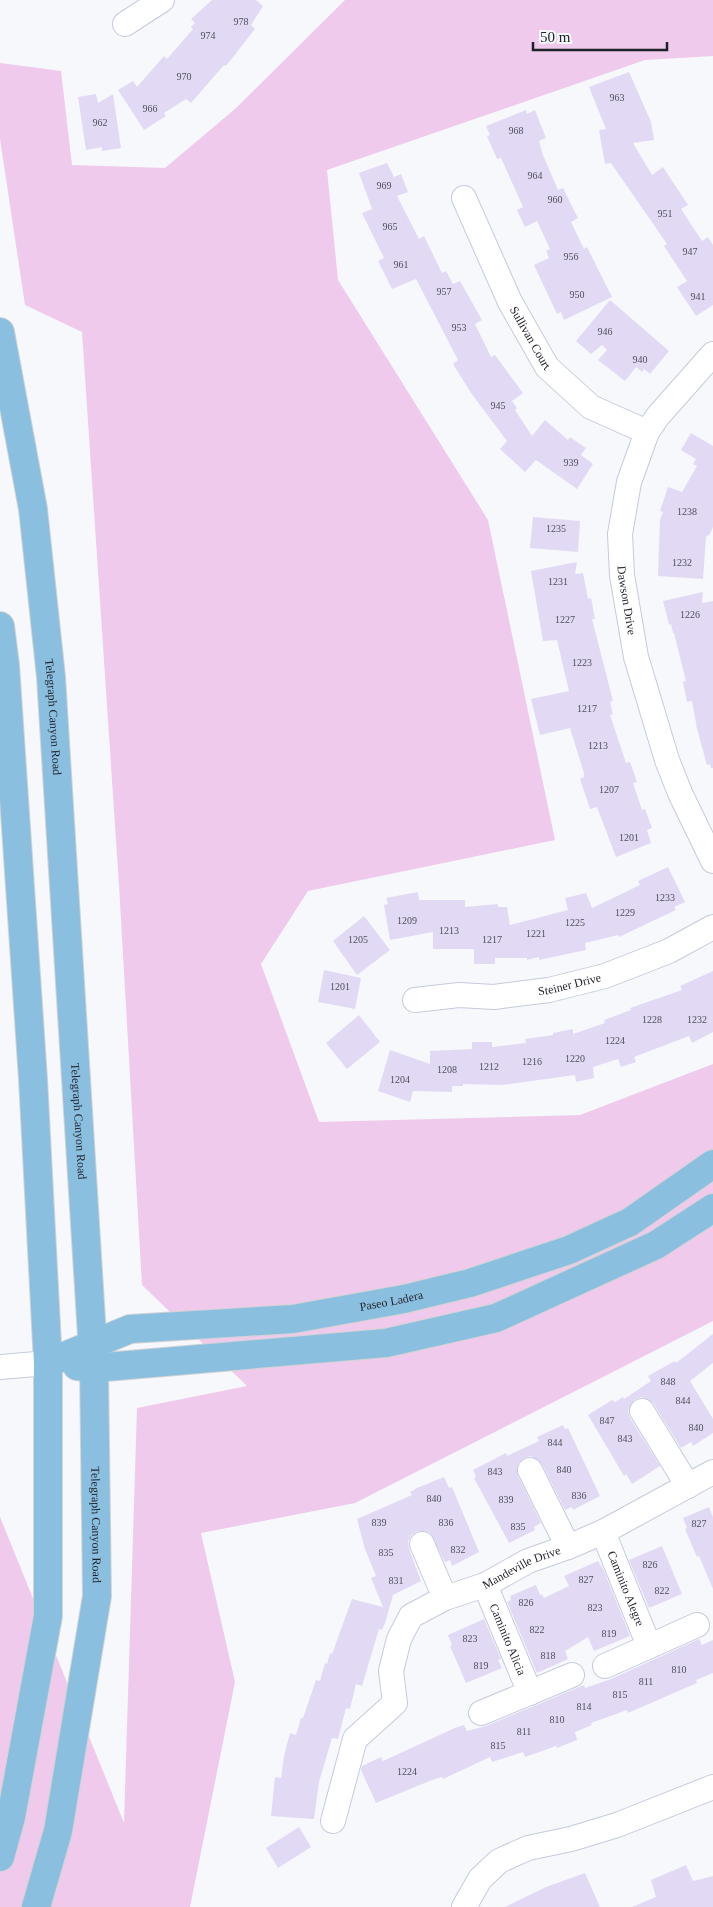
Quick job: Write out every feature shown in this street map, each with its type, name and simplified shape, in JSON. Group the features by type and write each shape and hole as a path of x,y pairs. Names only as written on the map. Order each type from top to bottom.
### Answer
{"main road":[{"name":"Telegraph Canyon Road","path":"0,332 33,509 51,677 94,1356 97,1596 58,1831 36,1907"},
{"path":"0,626 5,665 33,1079 48,1363 48,1616 11,1817 0,1857"},
{"name":"Paseo Ladera","path":"94,1356 130,1330 293,1319 404,1299 470,1283 569,1250 630,1222 713,1164"},
{"name":"Paseo Ladera","path":"48,1363 94,1356 386,1343 496,1318 656,1245 713,1208"}],"street":[{"path":"125,24 162,0"},
{"name":"Sullivan Court","path":"464,198 510,302 547,367 591,407 647,432"},
{"name":"Dawson Drive","path":"713,354 658,416 647,432 629,482 620,534 622,575 636,658 667,760 680,793 713,861"},
{"name":"Steiner Drive","path":"415,1000 459,995 494,997 556,988 604,976 669,951 713,926"},
{"name":"Paseo Ladera","path":"0,1367 48,1363"},
{"path":"642,1411 688,1486"},
{"path":"530,1470 568,1548"},
{"name":"Mandeville Drive","path":"333,1821 355,1740 395,1703 391,1671 399,1639 411,1616 444,1598 485,1585 528,1561 568,1548 603,1532 713,1472"},
{"name":"Caminito Alegre","path":"603,1532 649,1646"},
{"path":"422,1544 444,1598"},
{"name":"Caminito Alicia","path":"485,1585 530,1692"},
{"path":"605,1666 696,1625"},
{"path":"481,1714 572,1675"},
{"path":"464,1907 480,1880 498,1861 528,1848 572,1839 618,1825 713,1787"}],"shaded area":[{"path":"345,0 713,0 713,56 645,60 327,170 338,280 488,520 555,840 308,891 261,964 319,1122 580,1115 713,1064 713,1321 355,1503 201,1533 235,1682 190,1907 0,1907 0,1517 124,1823 137,1408 247,1386 142,1285 119,885 82,332 25,305 0,139 0,63 61,71 72,165 165,168 235,109"}],"building":[{"path":"212,0 256,0 263,6 251,25 255,29 226,66 224,65 191,103 186,99 164,113 166,116 144,130 118,90 133,81 137,87 164,56 167,59 193,29 191,27 195,23 191,19"},
{"path":"629,72 651,122 654,140 633,143 652,175 663,167 688,205 681,209 702,241 708,237 713,245 713,305 696,316 677,287 687,281 664,246 667,244 611,163 605,164 599,130 606,129 589,87"},
{"path":"96,94 98,103 113,94 121,148 102,151 102,147 86,150 78,97"},
{"path":"526,110 527,114 535,110 546,138 539,141 543,155 558,190 563,188 578,218 571,222 584,249 587,247 612,297 564,320 561,312 557,314 534,265 549,258 546,251 550,249 537,221 525,227 517,210 523,207 501,158 497,159 487,136 490,135 486,126"},
{"path":"387,163 394,177 401,174 408,192 397,196 419,239 424,236 442,273 446,271 453,284 460,281 482,320 475,324 491,357 495,355 523,393 512,401 517,408 515,410 532,436 545,420 568,440 570,437 586,448 581,455 593,464 577,489 536,460 525,472 500,449 507,441 471,393 453,364 458,360 416,279 392,289 378,261 384,258 362,213 372,209 359,173"},
{"path":"610,300 669,351 650,374 644,369 642,372 636,367 625,381 598,360 607,350 602,345 591,354 576,341"},
{"path":"691,433 713,446 713,527 710,534 706,537 703,579 658,576 660,520 663,512 660,511 668,487 682,492 697,466 693,464 696,459 681,450"},
{"path":"533,517 580,521 578,552 530,548"},
{"path":"577,562 575,574 583,573 588,599 591,598 595,619 592,619 613,701 610,702 613,714 610,715 626,763 630,762 637,782 633,783 642,810 645,809 652,828 647,830 651,843 616,857 597,807 590,809 580,779 584,777 584,773 570,728 540,735 531,699 569,691 557,640 543,641 531,571"},
{"path":"703,592 702,603 713,601 713,768 711,768 710,764 707,765 697,729 692,701 687,702 683,682 686,681 674,633 671,624 669,625 663,601"},
{"path":"668,867 685,902 674,907 676,910 619,937 618,935 585,943 586,950 539,960 539,957 527,960 527,958 495,958 495,964 474,964 474,949 433,949 433,932 390,940 384,905 388,904 386,898 418,892 419,900 465,900 465,907 498,904 498,907 507,907 510,925 568,910 565,898 586,893 592,908 640,885 638,881"},
{"path":"364,916 390,950 357,975 333,941"},
{"path":"324,970 361,978 355,1009 318,1002"},
{"path":"713,971 713,1032 692,1043 689,1036 634,1057 636,1062 621,1067 618,1059 593,1067 594,1078 576,1082 575,1075 502,1085 463,1084 463,1086 452,1086 452,1092 413,1091 410,1102 378,1091 390,1050 430,1064 430,1051 472,1049 472,1042 492,1042 492,1047 526,1043 525,1039 553,1035 553,1033 573,1029 573,1034 605,1023 604,1020 631,1010 630,1008 682,990 680,986"},
{"path":"359,1015 380,1042 347,1069 326,1043"},
{"path":"713,1334 713,1363 690,1381 713,1419 713,1433 693,1446 691,1442 681,1448 653,1403 642,1397 634,1400 628,1411 630,1418 660,1466 632,1484 626,1474 624,1476 588,1415 612,1400 615,1402 623,1397 624,1399 651,1381 648,1376 675,1361 676,1363"},
{"path":"563,1425 565,1429 568,1428 600,1496 573,1510 572,1507 565,1510 542,1464 531,1456 524,1458 518,1463 518,1476 541,1523 534,1527 535,1530 509,1543 474,1478 476,1477 473,1470 506,1453 507,1456 539,1441 537,1437"},
{"path":"444,1477 449,1488 452,1487 479,1552 452,1566 450,1560 445,1562 430,1533 417,1531 411,1535 408,1542 409,1549 421,1581 393,1595 385,1623 382,1630 379,1629 362,1686 356,1684 350,1709 346,1708 338,1739 332,1738 319,1782 314,1819 271,1816 275,1777 281,1778 290,1733 296,1735 316,1680 320,1681 325,1663 327,1664 330,1653 332,1654 352,1599 383,1607 371,1578 376,1576 365,1549 357,1519 412,1495 410,1492 417,1488"},
{"path":"709,1507 713,1517 713,1589 685,1529 687,1528 683,1518"},
{"path":"662,1546 682,1594 649,1608 629,1560"},
{"path":"598,1561 604,1571 630,1636 594,1651 588,1637 565,1651 568,1659 537,1673 507,1602 511,1600 510,1596 536,1585 540,1595 542,1594 544,1598 569,1586 564,1576"},
{"path":"484,1619 501,1659 498,1660 502,1668 466,1683 450,1646 452,1645 448,1635"},
{"path":"699,1639 702,1645 713,1640 713,1673 696,1680 697,1683 628,1713 627,1710 591,1723 592,1725 575,1732 577,1740 557,1748 556,1746 525,1757 523,1752 492,1762 490,1757 443,1779 442,1777 432,1780 376,1803 361,1770 362,1766 381,1757 383,1761 455,1728 464,1725 467,1731 486,1726 584,1685 585,1688 611,1679"},
{"path":"299,1827 311,1847 278,1868 266,1848"},
{"path":"686,1865 693,1881 713,1876 713,1907 632,1907 656,1897 651,1880"},
{"path":"585,1873 600,1907 505,1907 546,1887"}]}
